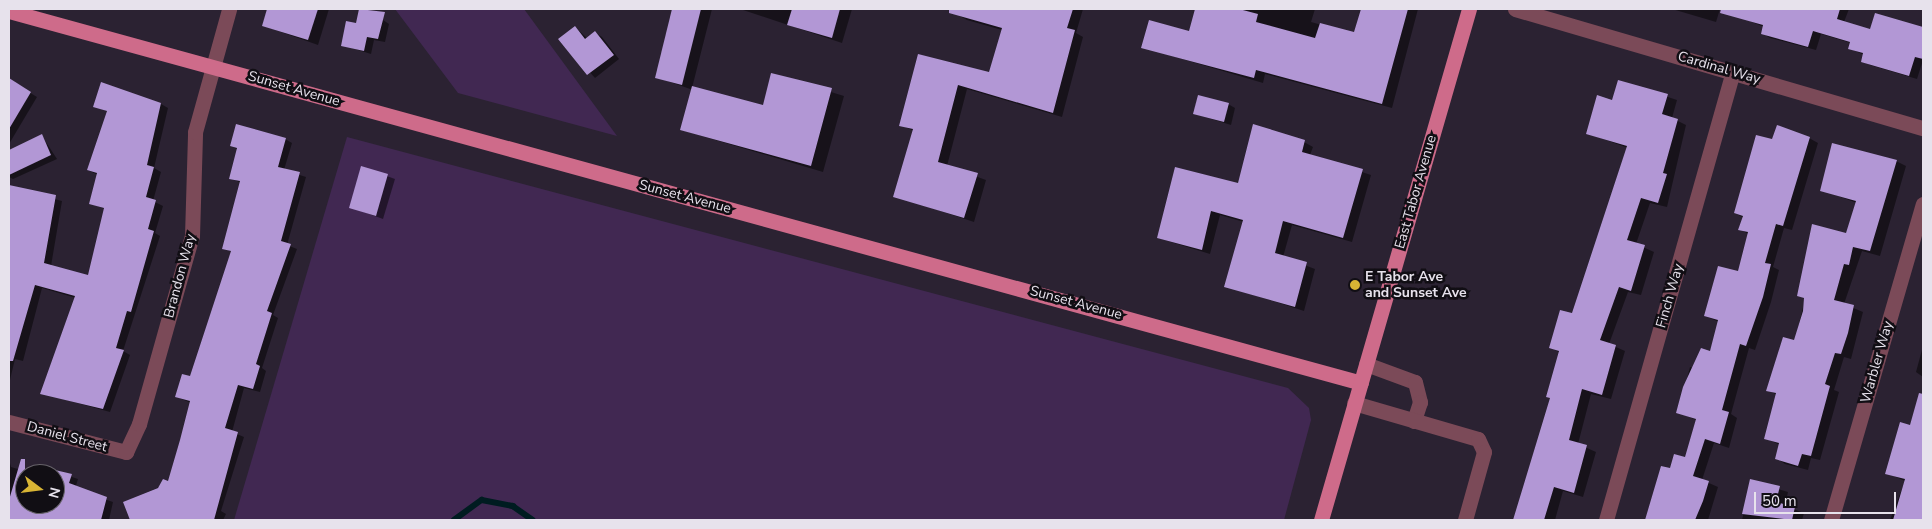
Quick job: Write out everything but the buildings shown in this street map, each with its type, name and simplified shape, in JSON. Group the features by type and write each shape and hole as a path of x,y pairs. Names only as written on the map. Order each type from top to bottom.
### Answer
{"main road":[{"name":"East Tabor Avenue","path":"1321,520 1469,9"},
{"name":"Sunset Avenue","path":"9,11 1361,382"}],"street":[{"name":"Brandon Way","path":"126,452 139,424 192,236 195,132 229,9"},
{"name":"Cardinal Way","path":"1515,9 1923,128"},
{"name":"Finch Way","path":"1606,520 1733,72"},
{"name":"Warbler Way","path":"1831,520 1923,204"},
{"path":"1366,364 1415,382 1420,402 1414,421"},
{"path":"1354,403 1478,439 1484,452 1465,520"},
{"name":"Daniel Street","path":"9,422 126,452"}],"shaded area":[{"path":"395,9 524,9 617,136 458,93"},
{"path":"347,137 1288,388 1309,408 1311,420 1284,520 234,520"}],"waterway":[{"path":"454,520 482,500 513,506 533,520"}],"place":[{"name":"E Tabor Ave and Sunset Ave","path":"1355,285"}]}
